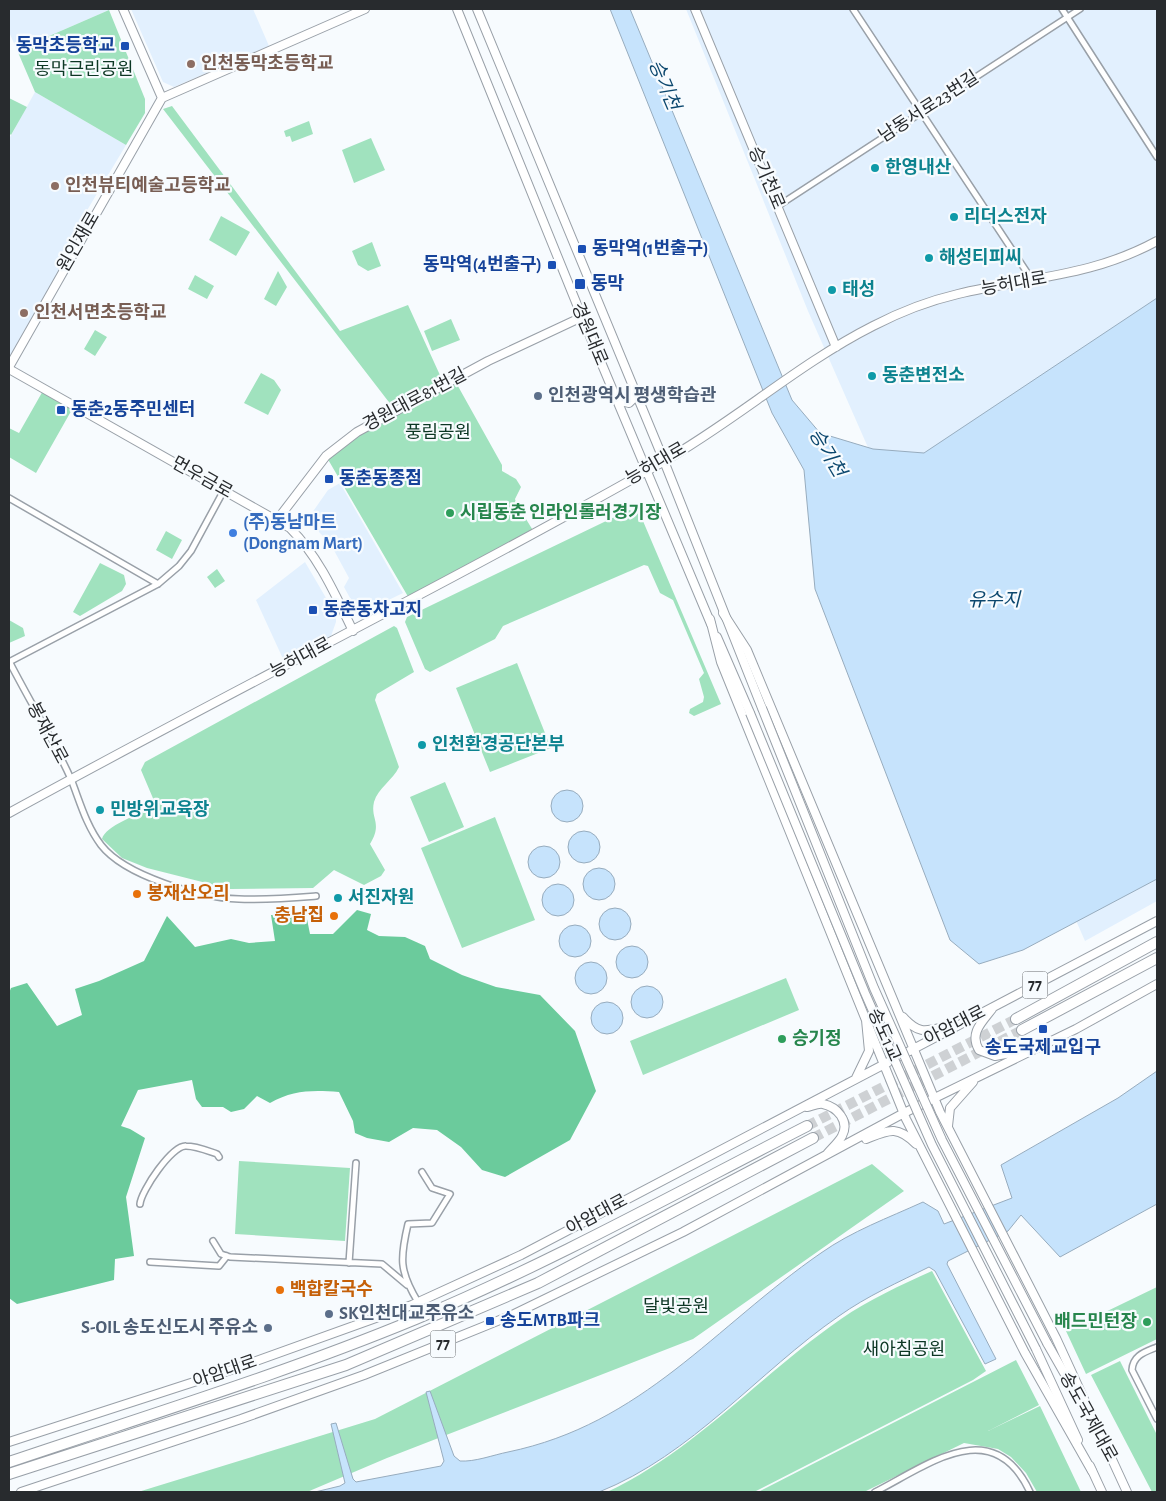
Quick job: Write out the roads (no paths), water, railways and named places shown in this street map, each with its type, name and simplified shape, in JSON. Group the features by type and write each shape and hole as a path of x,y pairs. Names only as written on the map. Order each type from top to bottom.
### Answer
{"highway":[{"path":"1016,1019 1157,942"},
{"path":"1022,1030 1157,958"},
{"name":"아암대로","path":"9,1462 339,1350 418,1318 532,1267 807,1126"},
{"name":"아암대로","path":"9,1474 273,1390 373,1354 538,1283 813,1138"}],"main road":[{"path":"123,9 162,98 365,9"},
{"name":"경원대로","path":"457,9 582,317 750,713"},
{"name":"경원대로","path":"477,9 664,461 762,708"},
{"name":"승기천로","path":"695,9 836,347"},
{"name":"원인재로","path":"9,368 162,98"},
{"name":"능허대로","path":"9,813 353,631 647,471 836,347 872,326 914,307 958,294 1098,267 1134,254 1157,241"},
{"name":"경원대로81번길","path":"277,520 326,456 357,432 488,361 582,317"},
{"name":"먼우금로","path":"9,368 290,528 307,545 320,565 353,631"},
{"path":"615,394 621,401 629,403 632,399 633,386"},
{"path":"723,613 747,650 935,1100 1056,1338 1106,1447"},
{"path":"710,620 721,662 904,1113 1026,1353 1092,1471"},
{"name":"송도1교","path":"762,708 874,988 942,1140 1047,1343"},
{"name":"송도1교","path":"750,713 865,993 932,1145 1036,1348"},
{"name":"아암대로","path":"9,1442 234,1370 418,1302 521,1255 1157,921"},
{"name":"77","path":"21,1492 241,1419 364,1375 512,1315 683,1232 904,1113 935,1100 1076,1029 1157,984"},
{"path":"995,1005 976,1030 974,1037 979,1050 995,1056 1032,1050"},
{"path":"898,1012 909,1024 920,1031 927,1032 962,1022"},
{"path":"856,1078 869,1050 866,1016"},
{"path":"948,1126 950,1108 978,1077"},
{"path":"799,1108 821,1104 834,1108 842,1116 845,1126 843,1135 824,1157"},
{"path":"844,1147 888,1130 897,1131 916,1143 926,1158"},
{"name":"송도국제대로","path":"1047,1343 1106,1447 1127,1492"},
{"name":"송도국제대로","path":"1036,1348 1102,1492"}],"street":[{"path":"853,9 1032,281"},
{"path":"1062,9 1157,157"},
{"name":"남동서로23번길","path":"778,206 1080,9"},
{"path":"9,661 158,584 179,566 191,551 224,490"},
{"path":"9,498 158,584"},
{"name":"봉재산로","path":"9,661 71,779 86,822 101,845 120,863 161,882 193,891 238,899 316,896"},
{"path":"140,1204 141,1194 176,1148 186,1146 217,1154 220,1157"},
{"path":"349,1263 356,1163"},
{"path":"407,1284 401,1254 408,1224 432,1223 450,1194 432,1188 422,1172"},
{"path":"213,1241 221,1254 227,1256 382,1264 407,1284 418,1302"},
{"path":"150,1262 219,1266 227,1256"},
{"path":"1157,1346 1138,1356 1133,1363 1132,1370 1157,1419"},
{"path":"875,1492 959,1450 970,1450 987,1451 1002,1457 1015,1467 1030,1492"}],"water":[{"name":"유수지","path":"610,9 630,9 792,400 820,433 873,449 924,453 1157,298 1157,879 1023,950 979,964 950,940 815,589 804,470 772,413"},
{"path":"567,790 573,791 578,795 582,800 582,812 578,817 573,821 567,822 561,821 556,817 552,812 551,806 552,800 556,795 561,791"},
{"path":"584,831 590,832 595,836 599,841 599,853 595,858 590,862 584,863 578,862 573,858 569,853 568,847 569,841 573,836 578,832"},
{"path":"544,846 550,847 555,851 559,856 559,868 555,873 550,877 544,878 538,877 533,873 529,868 528,862 529,856 533,851 538,847"},
{"path":"599,868 605,869 610,873 614,878 614,890 610,895 605,899 599,900 593,899 588,895 584,890 583,884 584,878 588,873 593,869"},
{"path":"558,884 564,885 569,889 573,894 573,906 569,911 564,915 558,916 552,915 547,911 543,906 542,900 543,894 547,889 552,885"},
{"path":"615,908 621,909 626,913 630,918 630,930 626,935 621,939 615,940 609,939 604,935 600,930 599,924 600,918 604,913 609,909"},
{"path":"575,925 581,926 586,930 590,935 590,947 586,952 581,956 575,957 569,956 564,952 560,947 559,941 560,935 564,930 569,926"},
{"path":"632,946 638,947 643,951 647,956 647,968 643,973 638,977 632,978 626,977 621,973 617,968 616,962 617,956 621,951 626,947"},
{"path":"591,962 597,963 602,967 606,972 606,984 602,989 597,993 591,994 585,993 580,989 576,984 575,978 576,972 580,967 585,963"},
{"path":"647,986 653,987 658,991 662,996 662,1008 658,1013 653,1017 647,1018 641,1017 636,1013 632,1008 631,1002 632,996 636,991 641,987"},
{"path":"607,1002 613,1003 618,1007 622,1012 622,1024 618,1029 613,1033 607,1034 601,1033 596,1029 592,1024 591,1018 592,1012 596,1007 601,1003"},
{"path":"1157,1071 1157,1204 1060,1257 1021,1215 1008,1231 948,1261 947,1264 996,1359 985,1364 935,1271 929,1267 872,1296 839,1316 809,1338 724,1411 664,1457 633,1476 599,1492 315,1492 345,1483 331,1424 336,1423 353,1479 356,1482 441,1466 444,1461 426,1392 430,1391 454,1456 460,1461 484,1458 556,1438 599,1420 675,1370 782,1282 845,1238 923,1202 938,1211 944,1224 1012,1198 1001,1165 1118,1098"}],"tunnel":[{"path":"807,1126 1016,1019"},
{"path":"813,1138 1022,1030"}],"place":[{"name":"동막초등학교","path":"125,46"},
{"name":"인천동막초등학교","path":"191,64"},
{"name":"한영내산","path":"875,168"},
{"name":"인천뷰티예술고등학교","path":"55,186"},
{"name":"리더스전자","path":"954,217"},
{"name":"동막역(1번출구)","path":"582,249"},
{"name":"해성티피씨","path":"929,258"},
{"name":"동막역(4번출구)","path":"552,265"},
{"name":"동막","path":"580,284"},
{"name":"태성","path":"832,290"},
{"name":"인천서면초등학교","path":"24,313"},
{"name":"동춘변전소","path":"872,376"},
{"name":"인천광역시 평생학습관","path":"538,396"},
{"name":"동춘2동주민센터","path":"61,410"},
{"name":"동춘동종점","path":"329,479"},
{"name":"시립동춘 인라인롤러경기장","path":"450,513"},
{"name":"(주)동남마트 (Dongnam Mart)","path":"233,533"},
{"name":"동춘동차고지","path":"313,610"},
{"name":"인천환경공단본부","path":"422,745"},
{"name":"민방위교육장","path":"100,810"},
{"name":"봉재산오리","path":"137,894"},
{"name":"서진자원","path":"338,898"},
{"name":"충남집","path":"334,916"},
{"name":"송도국제교입구","path":"1043,1029"},
{"name":"승기정","path":"782,1039"},
{"name":"백합칼국수","path":"280,1290"},
{"name":"SK인천대교주유소","path":"329,1314"},
{"name":"송도MTB파크","path":"490,1321"},
{"name":"배드민턴장","path":"1147,1322"},
{"name":"S-OIL 송도신도시 주유소","path":"268,1328"}],"park label":[{"name":"동막근린공원","path":"84,70"},
{"name":"풍림공원","path":"438,433"},
{"name":"달빛공원","path":"676,1307"},
{"name":"새아침공원","path":"904,1350"}],"water label":[{"name":"승기천","path":"664,85"},
{"name":"승기천","path":"827,453"}]}
